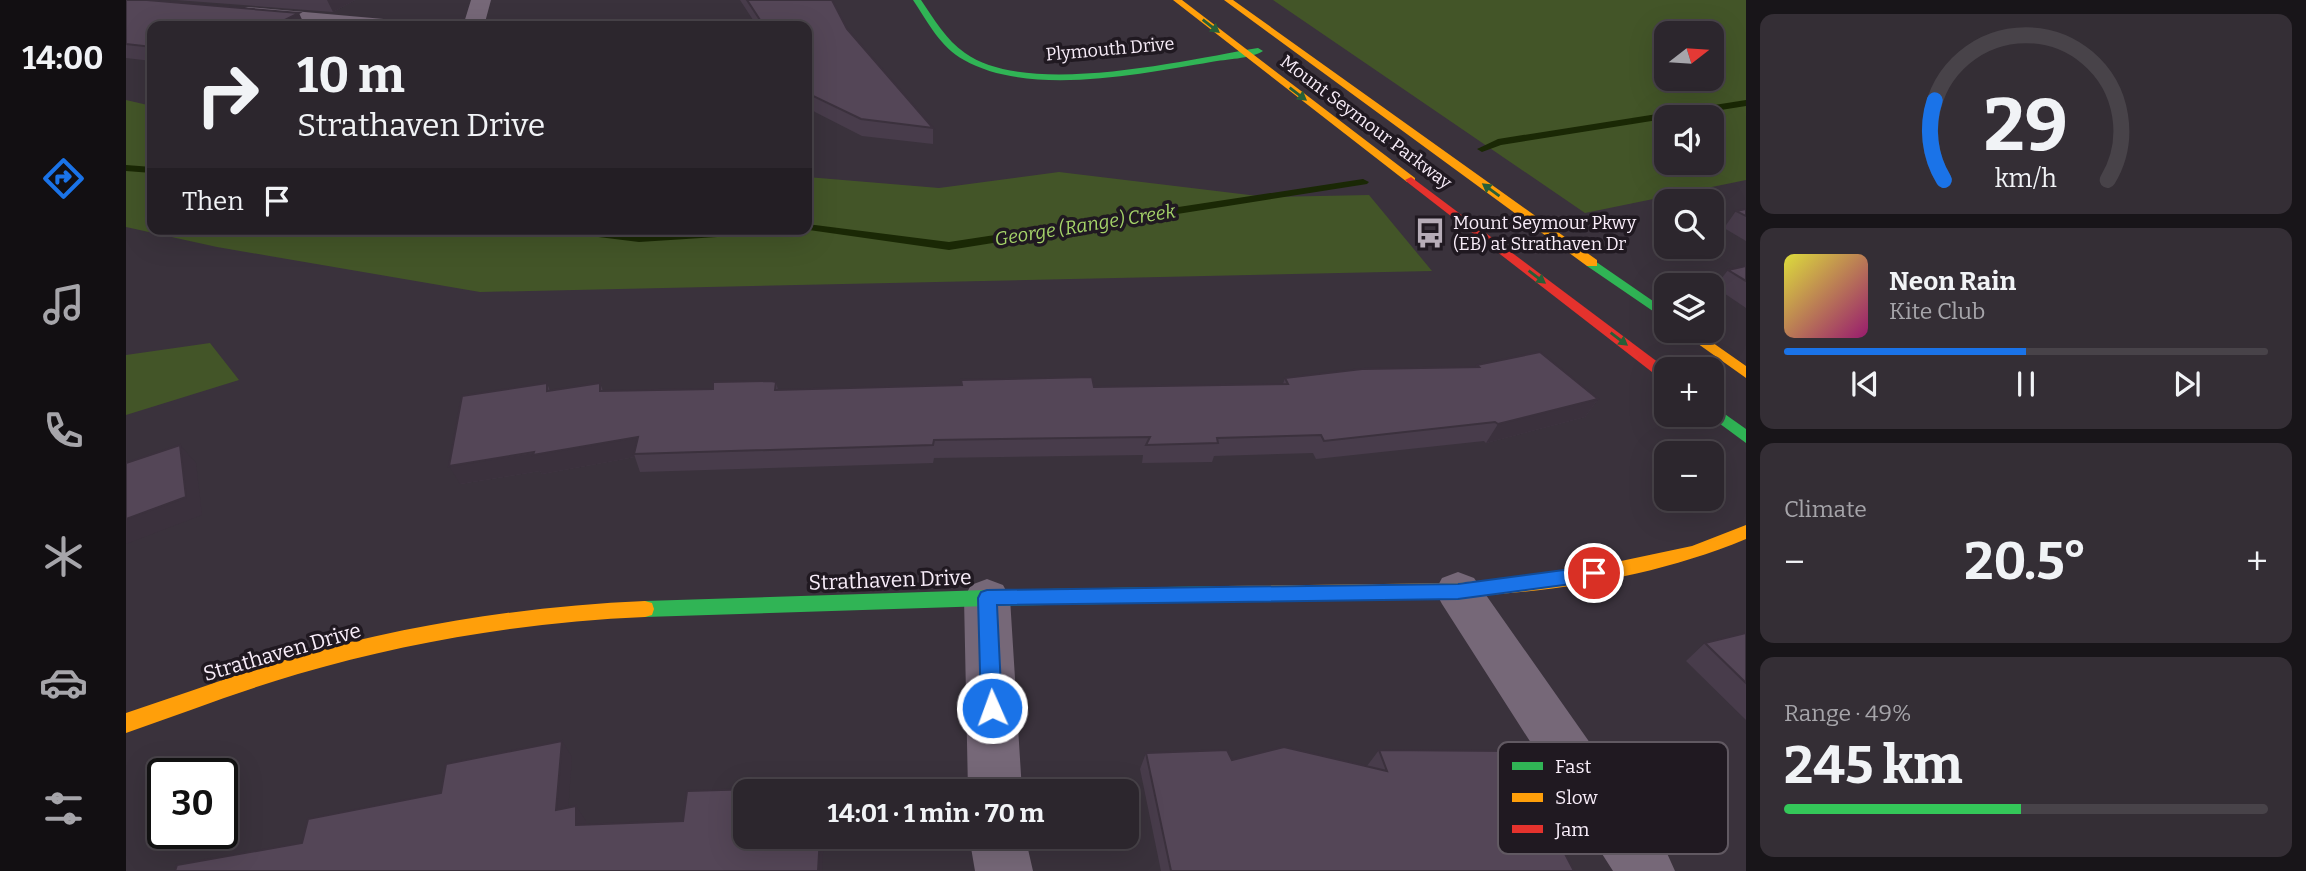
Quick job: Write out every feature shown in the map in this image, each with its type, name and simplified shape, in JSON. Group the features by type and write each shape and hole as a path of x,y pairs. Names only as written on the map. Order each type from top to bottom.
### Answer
{"main road":[{"name":"Plymouth Drive","path":"917,0 959,51 971,60 1005,71 1050,74 1108,72 1292,46"},
{"name":"Mount Seymour Parkway","path":"1177,0 1654,367"},
{"name":"Mount Seymour Parkway","path":"1228,0 1654,307"},
{"path":"1704,343 1746,373"},
{"path":"1724,420 1746,437"},
{"name":"Strathaven Drive","path":"126,723 322,658 456,629 610,610 987,598 1458,591 1569,579 1694,552 1746,532"}],"street":[{"path":"475,21 481,0"},
{"path":"231,12 336,21"},
{"path":"1458,591 1559,742"},
{"path":"987,598 995,779"},
{"path":"1000,849 1004,871"},
{"path":"1635,854 1646,871"}],"green space":[{"path":"1273,0 1746,0 1746,180 1702,189 1654,189 1654,199 1585,213"},
{"path":"126,100 147,105 147,232 126,227"},
{"path":"1059,172 1266,197 1369,195 1432,271 480,292 217,247 162,235 812,235 812,177 939,188"},
{"path":"210,343 239,380 126,415 126,355"}],"building":[{"path":"126,0 299,13 283,21 147,21 147,46 126,44"},
{"path":"747,0 832,0 847,29 933,128 861,119 813,96 812,21 761,21"},
{"path":"1746,209 1746,216 1736,211"},
{"path":"1746,266 1746,281 1728,270"},
{"path":"1540,352 1598,399 1498,424 1495,422 1324,441 1321,435 1217,438 1218,443 1146,445 1150,437 934,440 933,445 634,454 638,437 449,466 462,396 547,383 547,391 600,383 600,391 713,389 713,382 771,381 776,382 775,390 962,385 961,380 1092,377 1094,387 1288,384 1285,378 1362,369 1479,367 1477,365"},
{"path":"180,445 186,497 126,519 126,463"},
{"path":"1746,633 1746,683 1705,643"},
{"path":"562,741 556,810 576,806 576,825 683,821 687,791 733,790 733,849 819,849 818,871 175,871 177,865 302,843 308,819 441,793 446,764"},
{"path":"1284,747 1387,771 1379,750 1498,751 1498,854 1565,854 1574,871 1171,871 1146,753 1227,750 1232,760"}],"waterway":[{"name":"George (Range) Creek","path":"1482,149 1498,142 1746,103"},
{"name":"George (Range) Creek","path":"126,168 147,170"},
{"name":"George (Range) Creek","path":"812,229 949,246 1363,182"},
{"name":"George (Range) Creek","path":"615,235 639,238 686,235"}],"traffic: fast":[{"path":"917,0 954,49 970,60 1000,71 1035,76 1112,74 1258,51"},
{"path":"1592,263 1654,307"},
{"path":"1724,420 1746,437"},
{"path":"645,609 987,598 1226,594"}],"traffic: slow":[{"path":"1177,0 1411,180"},
{"path":"1228,0 1592,263"},
{"path":"1704,343 1746,373"},
{"path":"1226,594 1458,591 1569,579 1694,553 1746,532"},
{"path":"126,723 274,672 403,639 483,624 564,614 645,609"}],"traffic: jam":[{"path":"1411,180 1654,367"}],"place":[{"name":"Mount Seymour Pkwy (EB) at Strathaven Dr","path":"1430,233"}],"route":[{"path":"992,708 987,598 1458,591 1569,579 1594,573"}]}
